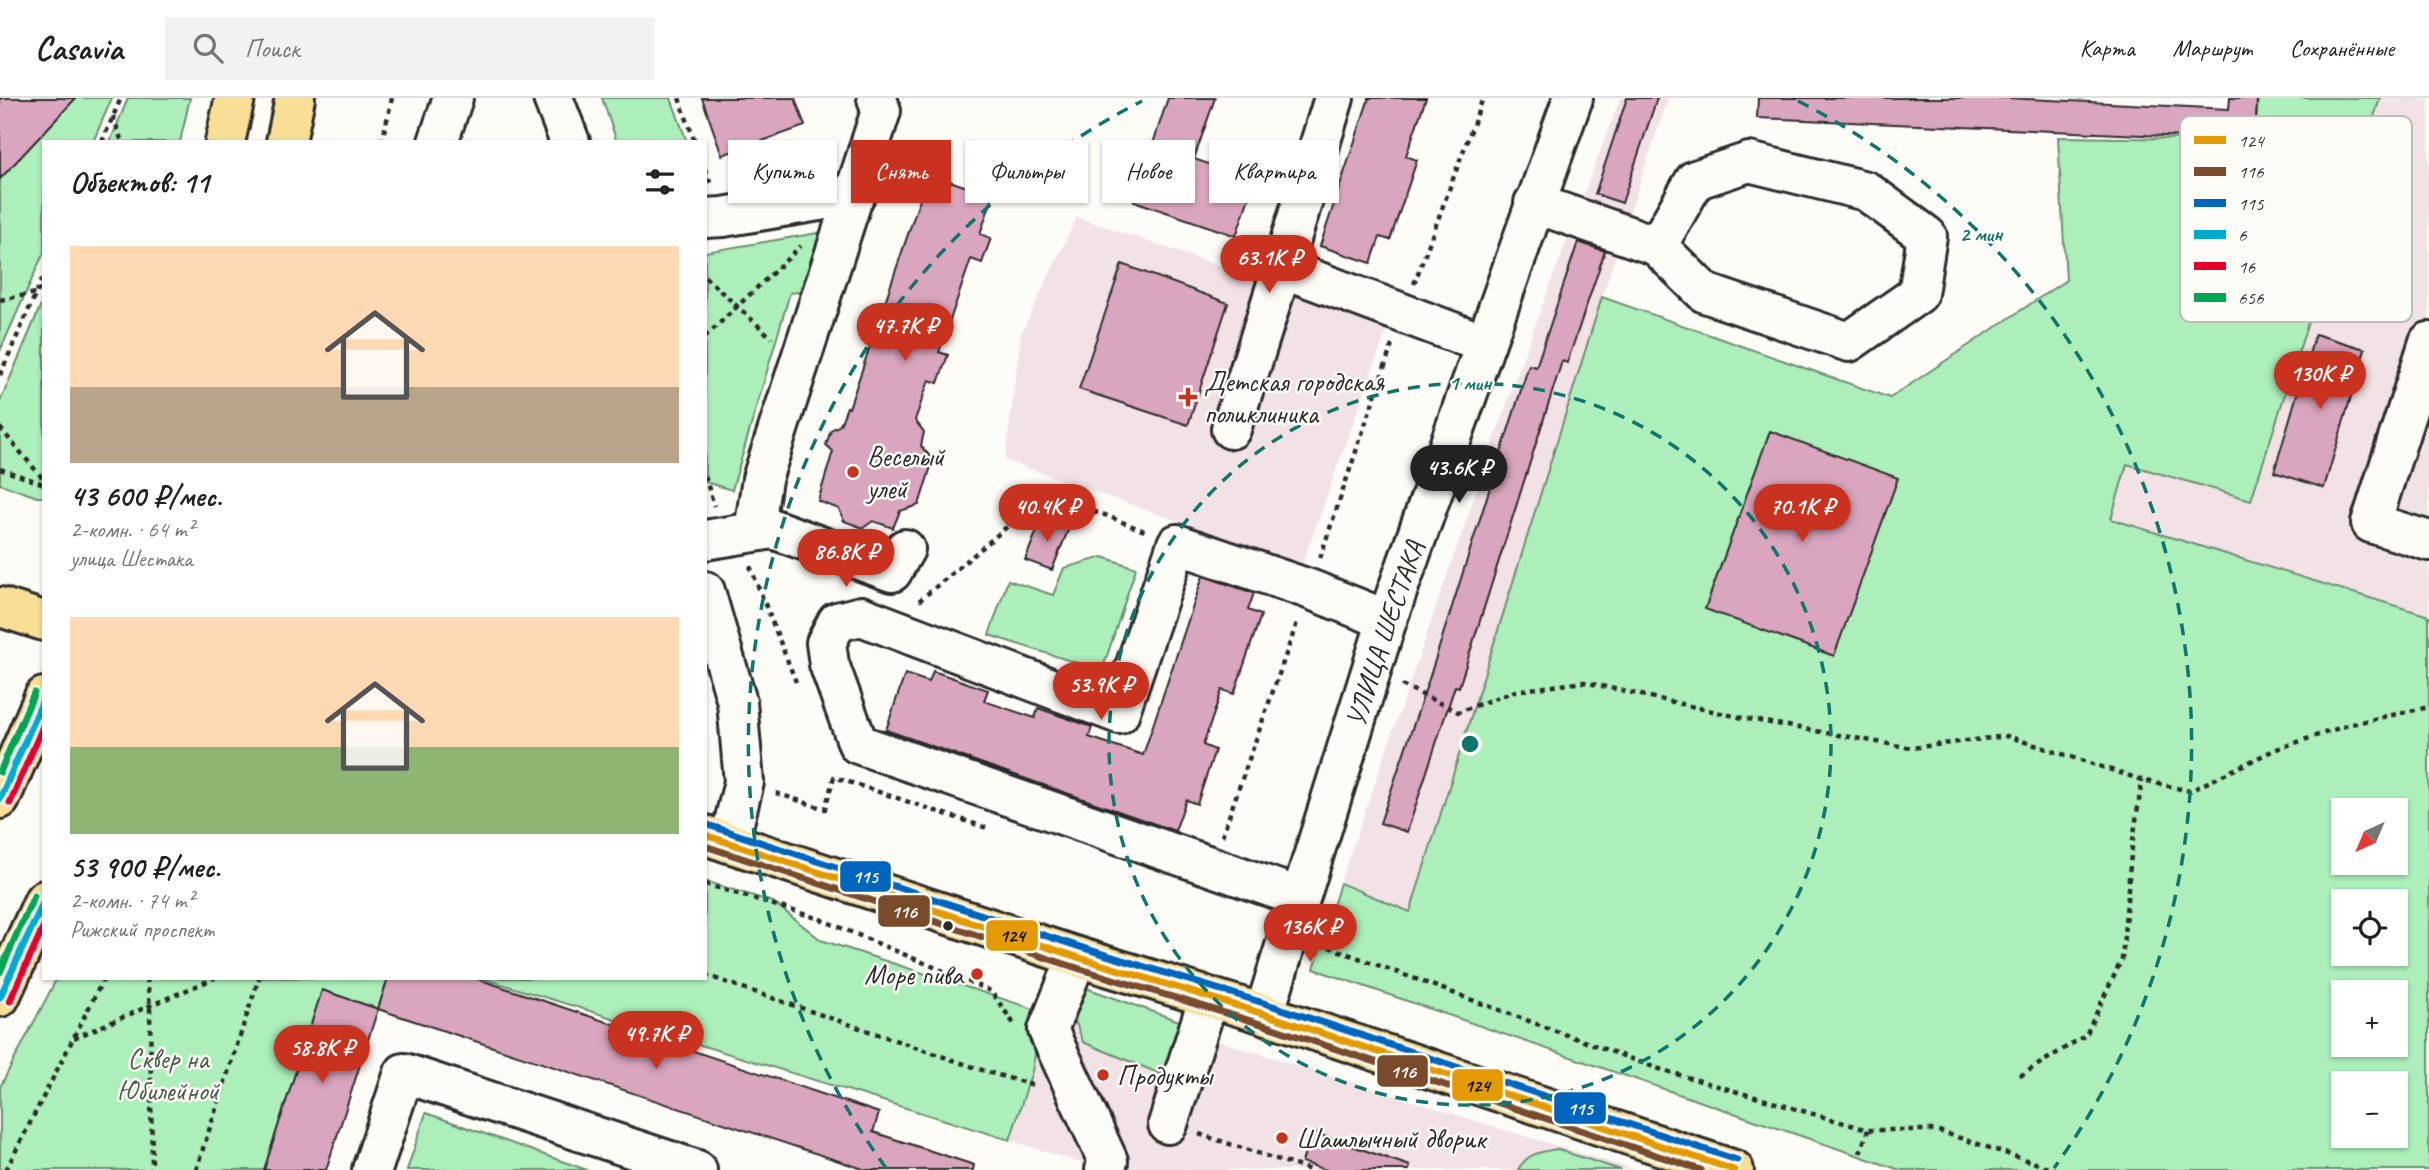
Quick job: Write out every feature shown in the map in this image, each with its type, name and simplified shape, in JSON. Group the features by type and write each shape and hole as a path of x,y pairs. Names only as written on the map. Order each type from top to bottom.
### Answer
{"main road":[{"path":"225,140 235,98"},
{"path":"286,140 295,98"},
{"path":"0,607 42,620"},
{"path":"0,799 42,702"},
{"path":"717,839 1077,957 1264,1014 1734,1170"},
{"path":"0,997 42,904"}],"street":[{"path":"439,140 453,98"},
{"path":"553,98 569,140"},
{"path":"872,140 881,111 877,98"},
{"path":"1231,429 1334,98"},
{"name":"УЛИЦА ШЕСТАКА","path":"1264,1014 1387,620 1573,98"},
{"path":"1534,203 1657,246 1706,293 1849,342 1918,294 1927,236 1866,191 1748,162 1695,180 1657,246"},
{"path":"707,218 851,196"},
{"path":"732,535 762,480 852,203"},
{"path":"1282,268 1485,344"},
{"path":"2429,342 2371,523 2429,541"},
{"path":"732,535 772,529 892,572 905,549"},
{"path":"1299,897 858,744 829,664 826,643 838,622 860,616 1119,713 1177,544 1309,589 1387,620"},
{"path":"707,598 737,702 744,782 717,839"},
{"path":"1077,957 1048,1030 1108,1161 1105,1170"},
{"path":"1168,1124 1209,997"},
{"path":"372,1170 404,1073 697,1170"}],"path":[{"path":"103,140 121,98"},
{"path":"382,140 392,98"},
{"path":"679,98 694,140"},
{"path":"1211,866 1403,314 1483,98"},
{"path":"113,116 121,140"},
{"path":"707,335 808,239"},
{"path":"707,279 800,363"},
{"path":"0,375 42,280"},
{"path":"0,300 42,290"},
{"path":"0,428 42,480"},
{"path":"0,469 42,481"},
{"path":"707,483 715,510 732,535 798,688"},
{"path":"888,627 1034,504 1100,513 1177,544"},
{"path":"1406,674 1401,687 1458,712 1515,691 1584,682 1743,718 1911,748 2007,736 2142,780 2190,791 2274,750 2351,724 2429,707"},
{"path":"744,782 825,809 834,777 991,830"},
{"path":"2021,1076 2086,1035 2122,959 2131,854 2142,780"},
{"path":"707,885 820,919 991,991 1015,1025"},
{"path":"1329,947 1657,1068 1868,1130 1937,1130 2056,1170"},
{"path":"707,976 991,1073 1079,1099"},
{"path":"6,1170 103,980"},
{"path":"147,980 150,1006 152,1170"},
{"path":"73,1039 210,980"},
{"path":"196,1170 259,980"},
{"path":"1168,1124 1310,1170"},
{"path":"1860,1153 1868,1130"}],"shaded area":[{"path":"1620,98 1668,98 1602,297 1409,912 1340,883 1521,363"},
{"path":"2380,98 2429,98 2429,616 2111,520 2127,464 2251,500 2308,322 2412,322 2412,116 2374,116"},
{"name":"Детская городская поликлиника","path":"1077,217 1389,324 1302,565 1005,460 1021,334"},
{"path":"1057,991 1635,1170 1102,1170 1010,1140"}],"green space":[{"path":"67,98 112,98 94,140 42,140 42,256 0,351 0,179 63,112"},
{"path":"128,98 190,98 180,140 111,140"},
{"path":"602,98 671,98 686,140 616,140"},
{"path":"2258,98 2380,98 2374,116 2257,116"},
{"path":"2058,137 2180,139 2180,322 2308,322 2251,500 2127,464 2111,519 2429,616 2429,1170 1900,1170 1314,969 1340,883 1410,912 1602,297 1890,398 2066,280"},
{"path":"830,231 816,290 790,293 732,490 707,483 707,252"},
{"path":"42,303 42,497 0,484 0,402"},
{"path":"1103,557 1136,568 1102,671 989,635 1008,580 1053,595 1064,568"},
{"path":"707,882 773,902 821,940 1043,1012 1032,1071 1010,1140 489,980 707,980"},
{"name":"Сквер на Юбилейной","path":"56,980 387,980 378,1009 322,991 264,1170 0,1170 0,1087"},
{"path":"1089,989 1182,1022 1175,1080 1083,1042 1070,1007 1077,991"},
{"path":"426,1113 587,1170 407,1170"},
{"path":"1556,1149 1621,1170 1518,1170 1529,1157"}],"building":[{"path":"0,98 76,98 0,179"},
{"path":"702,98 795,98 805,126 765,140 728,140 728,153 722,155"},
{"path":"1168,98 1215,98 1195,156 1195,140 1154,140"},
{"path":"1369,98 1426,98 1406,156 1417,160 1390,240 1380,237 1371,263 1320,246 1334,203 1339,203 1339,189"},
{"path":"1627,98 1657,98 1622,203 1595,194"},
{"path":"1758,98 2008,98 2229,109 2230,98 2257,98 2256,116 2180,116 2180,137 1757,118"},
{"path":"1195,159 1209,164 1209,203 1247,203 1236,236 1140,203 1195,203"},
{"path":"951,181 965,186 965,203 991,203 980,234 991,238 982,263 971,259 939,352 948,355 938,383 929,380 915,420 924,432 921,446 933,460 919,505 900,511 893,528 873,521 863,528 844,521 839,509 818,501 833,451 826,445 831,430 840,425 847,407 849,408 919,203 951,203"},
{"path":"1578,242 1605,251 1567,363 1562,361 1459,687 1455,686 1407,832 1380,823 1529,365 1536,367"},
{"path":"1122,264 1228,303 1188,425 1079,389"},
{"path":"2315,334 2365,349 2324,488 2274,472"},
{"path":"1770,431 1898,478 1834,656 1705,609"},
{"path":"1042,518 1069,528 1052,570 1025,560"},
{"path":"1203,576 1254,593 1248,610 1261,615 1234,694 1222,690 1203,745 1215,750 1197,804 1186,800 1175,831 886,730 905,674 929,682 933,671 988,690 984,701 1035,718 1038,708 1092,727 1089,737 1143,755"},
{"path":"387,980 481,980 879,1113 873,1132 974,1165 973,1170 866,1170 378,1009"},
{"path":"322,990 378,1009 326,1170 264,1170"},
{"path":"1312,1132 1410,1166 1409,1170 1326,1170 1302,1162"}],"transit line":[{"name":"656","path":"0,772 34,693"},
{"name":"6","path":"0,799 42,703"},
{"name":"16","path":"10,803 42,729"},
{"name":"115","path":"708,825 1080,947 1267,1004 1737,1160"},
{"name":"124","path":"707,836 1077,957 1264,1014 1734,1170"},
{"name":"116","path":"707,847 1074,967 1261,1024 1701,1170"},
{"name":"656","path":"0,972 34,896"},
{"name":"6","path":"0,997 42,905"},
{"name":"16","path":"10,1001 42,930"}],"place":[{"name":"Детская городская поликлиника","path":"1188,397"},
{"name":"Веселый улей","path":"853,472"},
{"name":"Море пива","path":"977,974"},
{"name":"Продукты","path":"1103,1075"},
{"name":"Шашлычный дворик","path":"1282,1138"}]}
